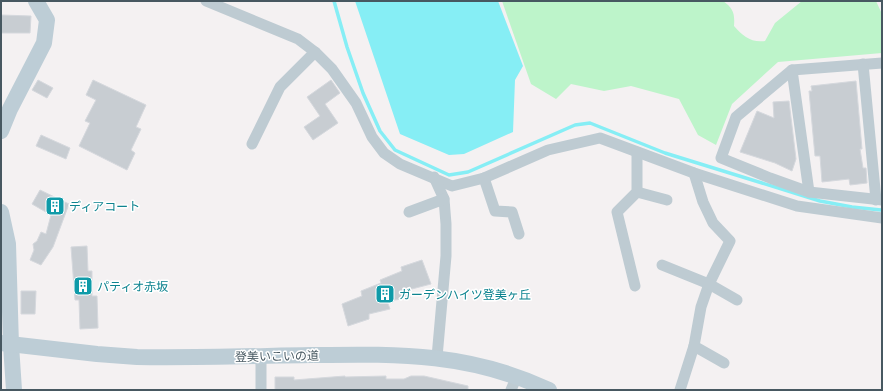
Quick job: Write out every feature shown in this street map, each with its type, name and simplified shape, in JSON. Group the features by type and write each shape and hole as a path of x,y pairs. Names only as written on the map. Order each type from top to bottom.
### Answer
{"street":[{"path":"1,131 10,109 44,43 47,20 36,1"},
{"path":"206,1 298,39 315,52 332,69 356,103 372,137 384,153 400,164 452,186 484,178 548,150 600,138 694,173 797,206 882,218"},
{"path":"252,144 280,87 315,52"},
{"path":"863,64 879,200 809,192 721,158 736,117 792,70 863,64 882,63"},
{"path":"792,70 809,192"},
{"path":"635,286 617,212 637,192 637,152"},
{"path":"680,390 694,346 701,307 708,284 730,240 713,223 703,202 694,173"},
{"path":"434,178 444,199 446,256 437,357"},
{"path":"484,178 495,211 512,212 519,234"},
{"path":"637,192 667,200"},
{"path":"409,212 444,199"},
{"path":"1,212 8,244 6,344 14,390"},
{"path":"662,265 708,284 737,300"},
{"name":"登美いこいの道","path":"6,344 120,356 394,354 437,357 471,363 514,383 549,390"},
{"path":"694,346 724,362"},
{"path":"261,356 261,390"}],"green space":[{"path":"502,1 723,1 733,11 734,26 741,33 751,40 765,41 775,23 802,1 876,1 882,14 882,53 778,62 732,104 716,145 698,135 679,99 631,86 604,91 571,84 556,99 531,84"}],"water":[{"path":"355,1 498,1 523,66 515,80 513,132 464,154 449,155 400,134"}],"building":[{"path":"1,15 31,16 30,33 1,33"},
{"path":"38,80 53,88 47,98 32,90"},
{"path":"93,80 146,105 136,127 141,129 131,150 135,153 127,170 79,146 90,123 85,121 96,100 86,95"},
{"path":"331,80 340,93 325,104 338,123 313,140 304,127 320,116 307,97"},
{"path":"856,81 862,149 860,149 863,168 866,168 867,183 850,185 849,179 822,182 820,156 815,156 809,91 812,91 811,86"},
{"path":"789,101 796,159 792,171 775,163 740,152 757,111 774,118 773,102"},
{"path":"41,135 70,148 66,159 36,146"},
{"path":"40,190 69,204 53,247 41,265 30,260 34,250 33,244 37,241 41,232 46,234 51,215 32,204"},
{"name":"パティオ赤坂","path":"87,246 88,271 92,271 92,296 97,296 98,328 80,329 79,300 75,300 71,247"},
{"name":"ガーデンハイツ登美ヶ丘","path":"422,260 431,284 408,290 410,298 387,301 390,309 369,314 369,319 348,326 342,304 362,296 361,291 381,283 380,280 402,271 401,267"},
{"path":"21,291 36,291 35,314 21,314"},
{"path":"345,376 386,376 386,379 404,379 411,376 424,376 468,386 468,390 275,390 275,377 294,377 294,380"}],"waterway":[{"path":"334,1 347,47 363,93 380,131 395,150 449,175 468,172 575,125 590,123 665,153 820,201 852,207 881,210"}],"place":[{"name":"ディアコート","path":"55,206"},
{"name":"パティオ赤坂","path":"83,286"},
{"name":"ガーデンハイツ登美ヶ丘","path":"385,294"}]}
